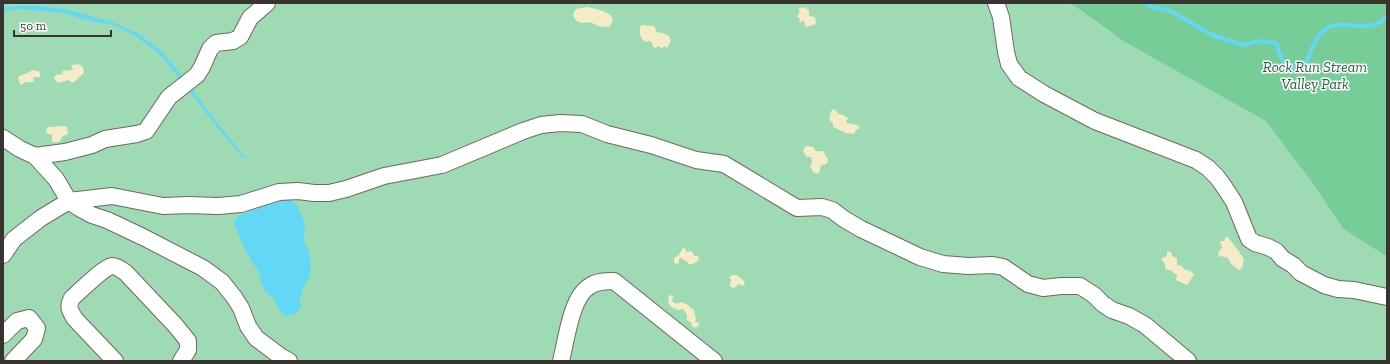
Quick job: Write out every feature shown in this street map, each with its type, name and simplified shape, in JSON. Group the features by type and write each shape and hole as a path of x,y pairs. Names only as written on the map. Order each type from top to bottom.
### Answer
{"lane":[{"path":"35,156 64,152 105,139 137,134 146,131 169,98 197,75 210,49 216,43 233,41 240,37 250,18 267,3"},
{"path":"996,3 1001,17 1009,64 1019,78 1044,94 1095,121 1196,160 1208,168 1217,177 1234,202 1249,239 1255,243 1276,251 1283,259 1293,265 1301,273 1324,285 1338,289 1354,290 1387,297"},
{"path":"3,255 14,239 41,218 69,201 112,196 163,206 218,206 241,204 279,192 298,191 329,193 346,190 384,176 442,165 541,125 560,123 582,124 607,134 651,145 696,160 724,164 797,208 822,207 832,210 861,229 920,257 943,264 968,266 993,264 1003,268 1028,284 1043,288 1080,286 1094,294 1103,304 1112,310 1129,316 1144,325 1188,361"},
{"path":"3,138 20,149 35,156 56,179 69,201 79,208 92,215 122,226 203,268 222,282 241,308 248,326 256,338 281,359"},
{"path":"116,361 75,319 70,312 69,305 72,298 106,268 113,266 120,268 126,273 188,341 188,350 181,361"},
{"path":"561,361 566,335 578,299 589,286 602,281 614,281 714,361"},
{"path":"3,335 17,321 29,318 37,328 34,339 13,361"}],"green space":[{"path":"3,3 1070,3 1118,37 1387,3 1281,140 1343,229 1387,257 1387,361 3,361"},
{"name":"Rock Run Stream Valley Park","path":"1070,3 1387,3 1387,257 1343,229 1313,184 1266,121 1125,42"}],"sand":[{"path":"587,7 606,12 610,15 612,22 609,27 598,26 590,22 578,22 574,18 573,14 576,9"},
{"path":"803,7 809,10 809,16 815,17 816,23 814,25 805,27 805,22 802,21 800,23 800,18 797,17 800,11 798,9"},
{"path":"642,25 654,26 657,32 668,35 671,41 667,48 664,46 662,49 659,46 655,48 651,41 645,42 640,35 640,27"},
{"path":"78,64 83,67 84,73 74,82 72,83 69,80 58,83 54,78 56,75 63,74 62,71 72,70 72,65"},
{"path":"33,70 39,71 40,77 34,77 34,81 32,82 22,85 20,84 18,78 19,76"},
{"path":"833,109 836,110 838,114 848,118 847,123 860,127 854,134 846,133 833,127 833,123 830,121 830,113"},
{"path":"67,127 68,134 63,136 59,142 52,142 52,135 46,133 47,128"},
{"path":"807,146 813,147 816,151 823,151 827,158 828,162 824,165 822,164 820,171 817,174 813,172 810,166 812,162 811,157 807,157 803,152 804,148"},
{"path":"1226,237 1228,237 1244,260 1242,268 1239,270 1231,264 1228,258 1218,256 1219,251 1222,248 1220,241 1224,241"},
{"path":"683,248 685,248 686,252 692,251 694,256 698,256 699,259 697,262 688,264 688,262 681,258 679,259 679,263 675,264 674,258 679,255"},
{"path":"1167,251 1171,252 1172,256 1177,258 1177,265 1182,266 1194,275 1187,285 1176,280 1177,275 1165,268 1165,264 1161,259 1167,256"},
{"path":"737,275 745,282 743,286 738,284 733,288 730,286 731,280 729,277"},
{"path":"669,296 673,296 672,301 674,303 682,302 690,306 691,309 693,308 696,318 695,322 700,323 697,327 695,328 691,325 692,323 687,320 687,315 683,309 678,310 671,307 668,302"}],"water":[{"path":"41,6 65,9 115,23 137,33 159,49 171,62 245,157 243,158 217,127 169,65 156,51 135,36 114,25 86,20 64,13 20,9 3,11 3,7"},
{"path":"288,199 294,202 298,207 305,223 304,241 308,249 311,265 309,278 303,288 300,299 301,308 294,314 286,316 279,310 273,298 268,295 264,288 259,277 261,273 249,257 234,223 240,215"}],"waterway":[{"path":"1145,3 1152,7 1171,11 1212,35 1242,45 1261,41 1276,43 1282,59 1295,68 1305,66 1314,43 1323,31 1329,27 1334,25 1374,25 1387,17"}]}
